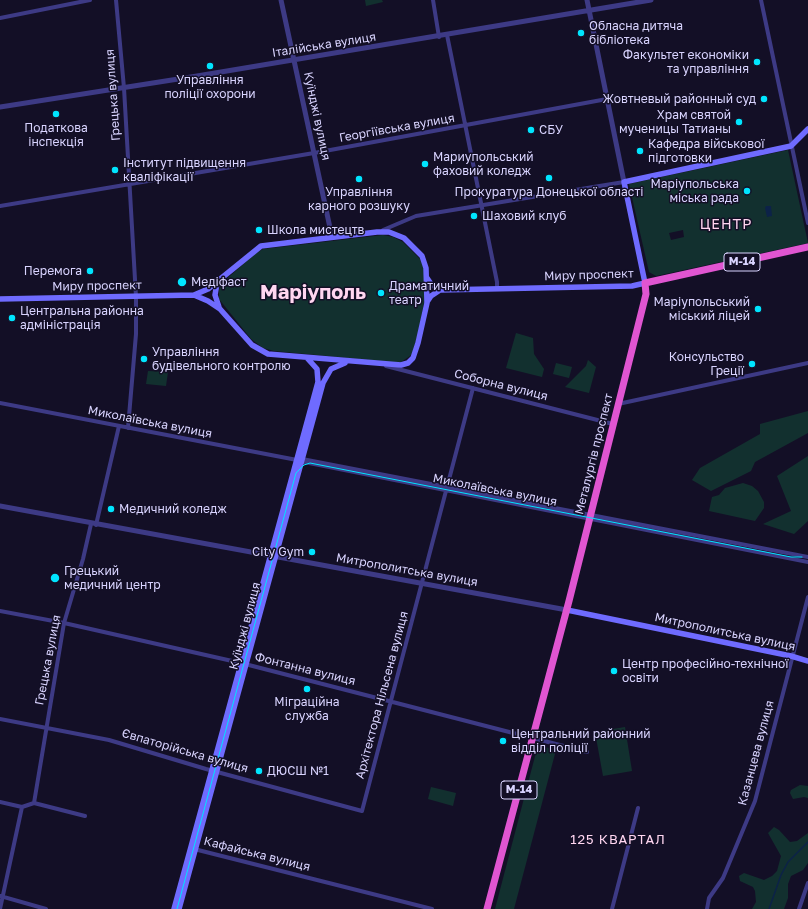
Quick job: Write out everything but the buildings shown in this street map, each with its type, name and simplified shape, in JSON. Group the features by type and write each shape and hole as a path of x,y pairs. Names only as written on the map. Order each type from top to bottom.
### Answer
{"highway":[{"name":"Миру проспект","path":"645,283 808,247"},
{"name":"Металургів проспект","path":"487,909 567,610 646,294 645,283"}],"main road":[{"path":"624,182 791,146 808,129"},
{"name":"Металургів проспект","path":"624,182 645,283"},
{"name":"Миру проспект","path":"0,299 194,295 205,291 219,281 261,246 377,232 394,233 412,244 424,259 427,278 427,302 418,342 413,358 404,364 384,365 274,356 257,349 220,309 208,301 194,295"},
{"path":"427,278 431,284 440,290 431,296 427,302"},
{"name":"Миру проспект","path":"219,281 216,287 215,295 220,309"},
{"name":"Миру проспект","path":"440,290 632,286 645,283"},
{"name":"Куїнджі вулиця","path":"300,461 318,382 317,369 308,359"},
{"name":"Куїнджі вулиця","path":"178,909 214,771 273,557 325,377 334,367 349,362"},
{"name":"Митрополитська вулиця","path":"567,610 791,656 808,661"},
{"name":"Куїнджі вулиця","path":"174,909 193,849"}],"street":[{"path":"0,18 90,0"},
{"name":"Грецька вулиця","path":"116,0 124,88 136,297 136,334 128,428"},
{"name":"Куїнджі вулиця","path":"281,0 332,237"},
{"path":"433,0 439,36"},
{"name":"Металургів проспект","path":"587,0 624,182"},
{"name":"Італійська вулиця","path":"0,107 447,35 652,0"},
{"path":"761,0 808,223"},
{"path":"447,35 496,289"},
{"name":"Георгіївська вулиця","path":"0,206 314,153 607,99"},
{"path":"377,232 394,227 416,216 624,182"},
{"path":"618,404 808,362"},
{"name":"Соборна вулиця","path":"384,365 613,424"},
{"name":"Архітектора Нільсена вулиця","path":"362,811 473,388"},
{"name":"Миколаївська вулиця","path":"0,403 590,517 808,557"},
{"name":"Грецька вулиця","path":"34,803 45,728 64,623 94,524 119,426"},
{"name":"Митрополитська вулиця","path":"0,506 567,610"},
{"name":"Миколаївська вулиця","path":"649,528 808,562"},
{"name":"Казанцева вулиця","path":"707,909 709,898 723,878 755,801 791,656 808,597"},
{"name":"Фонтанна вулиця","path":"0,611 64,623 244,663 587,752"},
{"name":"Євпаторійська вулиця","path":"0,719 109,740 214,771 362,811"},
{"path":"0,802 22,806 34,803 84,816"},
{"path":"0,909 22,806"},
{"path":"612,909 638,808"},
{"name":"Кафайська вулиця","path":"193,849 432,909"},
{"path":"799,909 808,883"},
{"path":"2,896 46,909"}],"green space":[{"path":"365,0 382,0 383,2 366,6"},
{"path":"788,150 808,243 656,276 649,272 629,184","holes":["683,230 684,237 671,240 669,233"]},
{"path":"383,235 393,237 403,242 420,259 424,268 424,303 418,333 413,352 401,362 274,351 263,348 251,339 219,299 219,290 223,282 255,254 263,249"},
{"path":"516,333 533,338 534,354 544,369 542,377 506,368"},
{"path":"588,360 596,367 589,393 565,387 586,366"},
{"path":"556,363 572,367 569,378 553,374"},
{"path":"148,371 168,372 166,386 146,384"},
{"path":"808,411 808,433 755,462 751,471 711,491 692,480 700,468 760,434 760,424"},
{"path":"808,456 808,521 794,534 763,524 791,511 777,476"},
{"path":"743,483 752,486 758,491 764,502 764,508 755,521 709,511 712,497 719,495 725,488"},
{"path":"625,727 632,771 603,776 595,732"},
{"path":"538,745 556,750 514,909 495,909"},
{"path":"800,785 808,786 808,798 804,797 793,799 790,793 791,790"},
{"path":"431,787 456,793 453,806 428,799"},
{"path":"774,827 779,830 790,842 797,841 808,833 808,863 803,870 791,876 788,884 788,898 784,909 752,909 756,902 755,891 753,887 740,881 739,876 744,873 764,880 772,876 777,871 781,856 768,833"}],"water":[{"path":"766,206 771,206 772,216 767,217"},
{"path":"278,288 282,290 284,294 282,298 278,300 274,298 272,294 274,290"}],"waterway":[{"path":"769,909 781,875 788,862 808,842"}],"tram line":[{"path":"177,909 296,473 304,465 310,463 791,557 802,557"}],"place":[{"name":"Обласна дитяча бібліотека","path":"581,33"},
{"name":"Факультет економіки та управління","path":"757,62"},
{"name":"Управління поліції охорони","path":"210,66"},
{"name":"Жовтневый районный суд","path":"764,99"},
{"name":"Податкова інспекція","path":"56,114"},
{"name":"Храм святой мученицы Татианы","path":"739,122"},
{"name":"СБУ","path":"531,130"},
{"name":"Кафедра військової підготовки","path":"640,151"},
{"name":"Мариупольський фаховий коледж","path":"425,164"},
{"name":"Інститут підвищення кваліфікації","path":"115,170"},
{"name":"Прокуратура Донецької області","path":"549,178"},
{"name":"Управління карного розшуку","path":"359,179"},
{"name":"Маріупольська міська рада","path":"747,191"},
{"name":"Шаховий клуб","path":"474,216"},
{"name":"Школа мистецтв","path":"259,230"},
{"name":"Перемога","path":"90,271"},
{"name":"Медіфаст","path":"182,282"},
{"name":"Драматичний театр","path":"381,293"},
{"name":"Маріупольський міський ліцей","path":"758,309"},
{"name":"Центральна районна адміністрація","path":"12,318"},
{"name":"Управління будівельного контролю","path":"144,359"},
{"name":"Консульство Греції","path":"752,364"},
{"name":"Медичний коледж","path":"111,509"},
{"name":"City Gym","path":"312,552"},
{"name":"Грецький медичний центр","path":"55,578"},
{"name":"Центр професійно-технічної освіти","path":"614,671"},
{"name":"Міграційна служба","path":"307,689"},
{"name":"Центральний районний відділ поліції","path":"503,741"},
{"name":"ДЮСШ №1","path":"259,771"}],"district":[{"name":"ЦЕНТР","path":"726,225"},
{"name":"Маріуполь","path":"313,293"},
{"name":"125 КВАРТАЛ","path":"618,840"}]}
